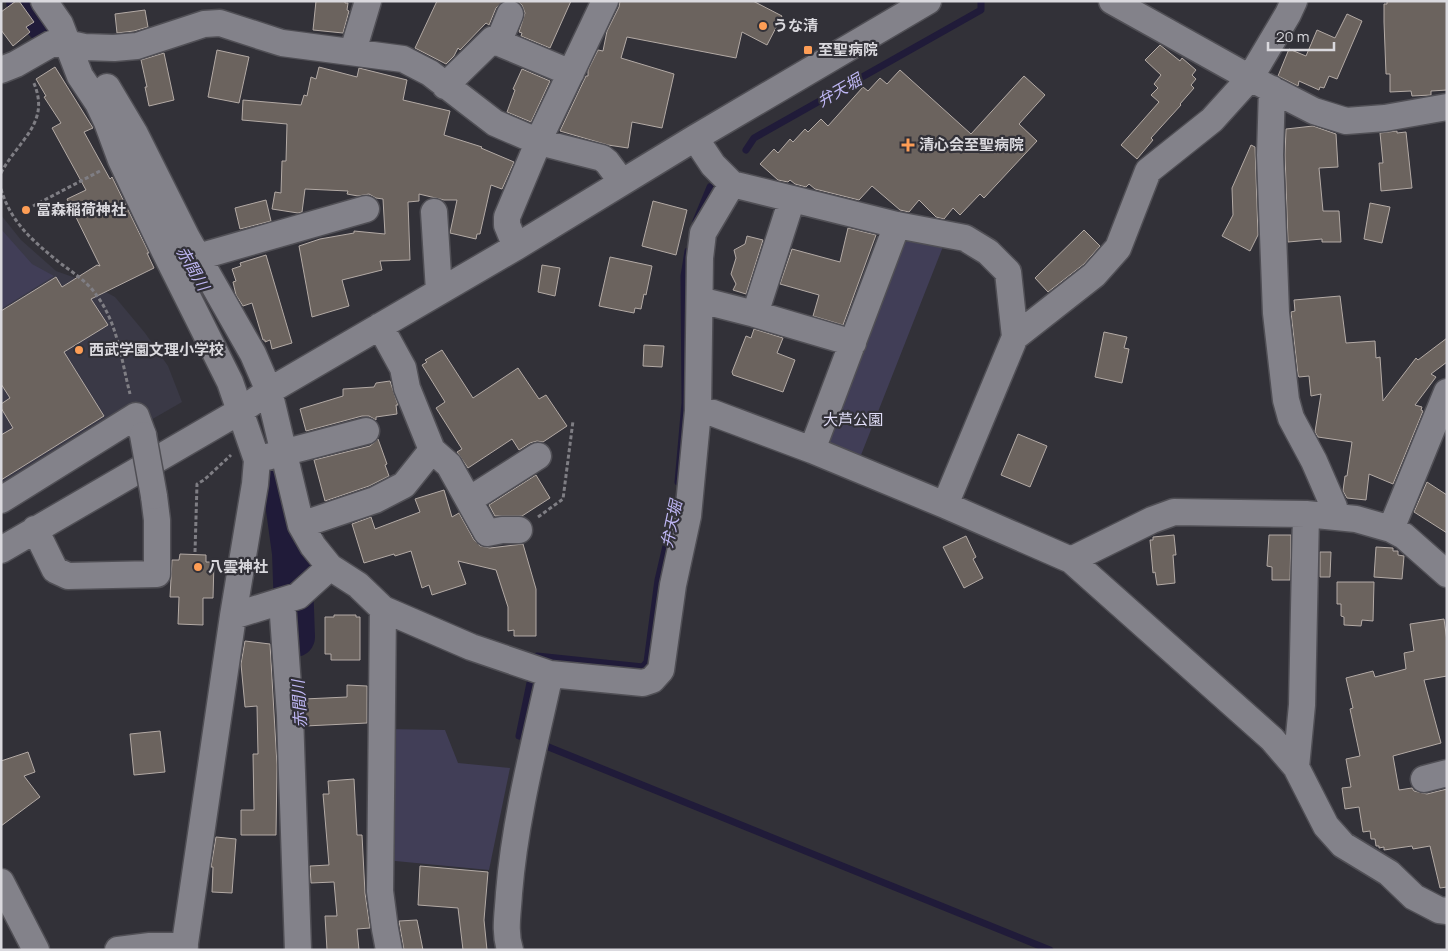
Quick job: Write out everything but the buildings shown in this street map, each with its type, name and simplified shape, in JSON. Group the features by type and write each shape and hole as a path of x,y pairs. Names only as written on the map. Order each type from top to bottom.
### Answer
{"street":[{"path":"353,51 368,1"},
{"path":"516,247 507,226 507,217 539,142 605,1"},
{"path":"1,550 240,411 269,391 516,247 695,138 928,1"},
{"path":"1112,1 1261,84 1314,111 1346,121 1385,118 1447,107"},
{"path":"1294,1 1261,84 1270,155 1276,303 1286,400 1290,418 1314,461 1334,507 1333,516"},
{"path":"50,4 60,24 135,134 192,247 253,354 269,391 301,525 313,546 330,567 358,586 383,609 471,647 539,670 643,683 652,680 660,670 673,585 688,516 698,411 700,258 703,233 732,184"},
{"path":"498,43 510,14"},
{"path":"12,65 51,44 114,48 137,46 204,24 220,23 282,43 403,59 430,73 495,123 539,142 602,158 622,182"},
{"path":"445,86 492,40 570,74"},
{"path":"75,45 80,76 98,103 107,122 120,160 230,382 240,411 247,455 255,484 233,616 185,948 150,946 118,950"},
{"path":"1015,337 1094,275 1118,248 1148,171 1261,84"},
{"path":"695,138 713,165 732,184 897,225 965,238 988,252 1008,272 1015,337 945,505"},
{"path":"755,314 792,199"},
{"path":"163,248 192,247 366,209"},
{"path":"434,212 439,291"},
{"path":"812,450 897,225"},
{"path":"700,300 853,343"},
{"path":"380,326 403,368 407,388 432,450 449,465 487,533 502,530 519,530"},
{"path":"1392,529 1447,392"},
{"path":"698,411 713,413 812,450 1071,560 1272,739 1296,767 1326,826 1343,845 1389,873 1414,897 1439,910 1447,911"},
{"path":"1,500 72,454 140,426 157,520 157,574 68,576 55,570 34,530"},
{"path":"247,455 284,451 366,431"},
{"path":"301,525 375,500 404,485 432,450"},
{"path":"469,500 538,456"},
{"path":"1071,560 1152,520 1174,512 1306,514 1356,519 1392,529 1447,574"},
{"path":"1296,767 1302,705 1306,514"},
{"path":"233,616 289,599 330,567"},
{"path":"289,599 290,715 298,950"},
{"path":"383,609 380,891 389,950"},
{"path":"510,950 506,936 511,871 525,785 539,670"},
{"path":"1,882 36,950"}],"path":[{"path":"1,173 33,129 38,115 37,89 12,65"},
{"path":"33,206 79,182"},
{"path":"1,189 12,217 29,236 95,292 110,316 140,426"},
{"path":"519,530 563,499 573,421"},
{"path":"195,552 197,484 247,455"}],"shaded area":[{"name":"西武学園文理小学校","path":"1,215 21,240 56,271 87,282 115,297 145,333 168,366 182,402 149,421 142,403 128,409 1,489"}],"green space":[{"path":"1,229 32,264 54,276 1,309"},
{"name":"大芦公園","path":"919,236 944,244 861,455 831,444 826,433 901,244"},
{"path":"386,729 445,730 458,763 510,768 489,870 385,860"}],"waterway":[{"name":"赤間川","path":"26,1 47,25"},
{"name":"弁天堀","path":"746,150 754,138 981,10 981,1"},
{"name":"弁天堀","path":"696,221 710,187"},
{"name":"弁天堀","path":"678,482 685,403 684,276 688,251"},
{"name":"赤間川","path":"280,466 292,553 295,637"},
{"name":"弁天堀","path":"526,737 519,736 537,656 643,667 647,662 658,580 676,503"},
{"path":"546,746 1050,950"}],"place":[{"name":"うな清","path":"763,26"},
{"name":"至聖病院","path":"808,50"},
{"name":"清心会至聖病院","path":"908,145"},
{"name":"冨森稲荷神社","path":"26,210"},
{"name":"西武学園文理小学校","path":"79,350"},
{"name":"八雲神社","path":"198,567"}]}
